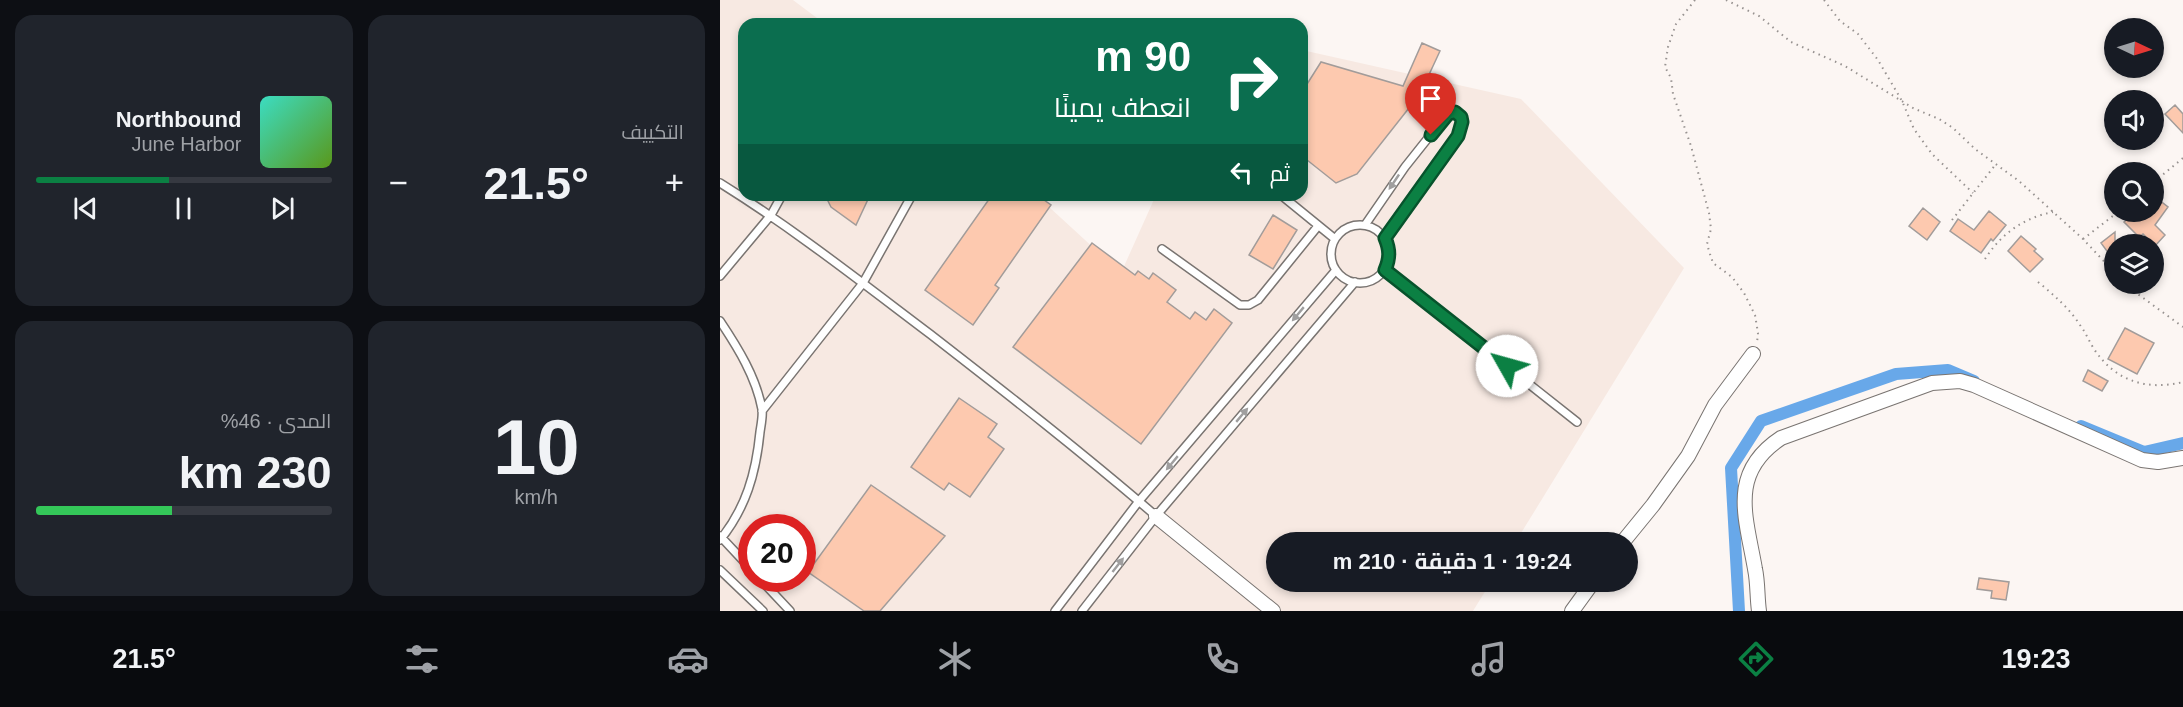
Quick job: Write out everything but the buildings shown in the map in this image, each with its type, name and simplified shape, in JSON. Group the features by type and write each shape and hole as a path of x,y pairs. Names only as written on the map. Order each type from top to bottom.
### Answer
{"street":[{"path":"1631,532 1688,456 1715,405 1753,354"},
{"path":"1760,611 1745,502 1748,476 1756,459 1767,447 1781,438 1932,382 1960,381 1974,385 2142,460 2158,462 2183,458"},
{"path":"1156,516 1273,611"},
{"path":"1572,611 1586,592"}],"lane":[{"path":"1365,225 1405,167 1444,118 1452,112 1458,113 1462,122 1458,136 1385,238"},
{"path":"720,183 738,194"},
{"path":"750,201 771,214 992,382 1156,516"},
{"path":"720,276 771,214 779,201"},
{"path":"762,411 863,283 909,201"},
{"path":"1288,201 1335,239"},
{"path":"1353,225 1365,225 1380,232 1385,238 1389,248 1389,259 1385,270 1377,278 1366,282 1355,282 1341,276 1336,270 1331,250 1341,231 1353,225"},
{"path":"1162,249 1240,305 1249,305 1258,300 1318,226"},
{"path":"1054,611 1139,501 1336,270"},
{"path":"1385,270 1577,422"},
{"path":"1082,611 1156,516 1355,282"},
{"path":"720,321 739,349 751,376 762,411 754,477 747,498 721,538 738,556"},
{"path":"720,570 763,611"},
{"path":"772,592 789,611"}],"path":[{"path":"1695,0 1676,24 1668,46 1665,67 1671,78 1673,94 1691,146 1709,213 1711,228 1707,244 1710,254 1713,262 1740,285 1755,315 1758,333 1753,354"},
{"path":"1726,0 1759,16 1791,42 1845,66 1902,101 1953,128 2084,239 2104,261"},
{"path":"1824,0 1840,21 1858,34 1868,47 1902,101 1914,129 1932,154 1973,193"},
{"path":"2164,174 2183,158"},
{"path":"1952,220 1996,164"},
{"path":"1985,260 1997,242 2013,228 2032,218 2053,212"},
{"path":"2084,239 2105,222"},
{"path":"2038,282 2063,304 2080,324 2101,358 2129,381 2148,386 2183,382"},
{"path":"2138,294 2183,327"}],"shaded area":[{"path":"720,0 793,0 817,18 738,18 738,201 1043,201 1121,273 1153,201 1308,201 1308,51 1521,99 1684,268 1522,532 1266,532 1266,592 1485,592 1473,611 720,611"}],"waterway":[{"path":"1739,611 1731,468 1761,421 1896,374 1948,370 1974,381"},
{"path":"2081,426 2144,452 2183,443"}],"route":[{"path":"1431,135 1448,114 1455,112 1461,117 1458,136 1385,238 1389,248 1389,259 1385,270 1507,366"}]}
